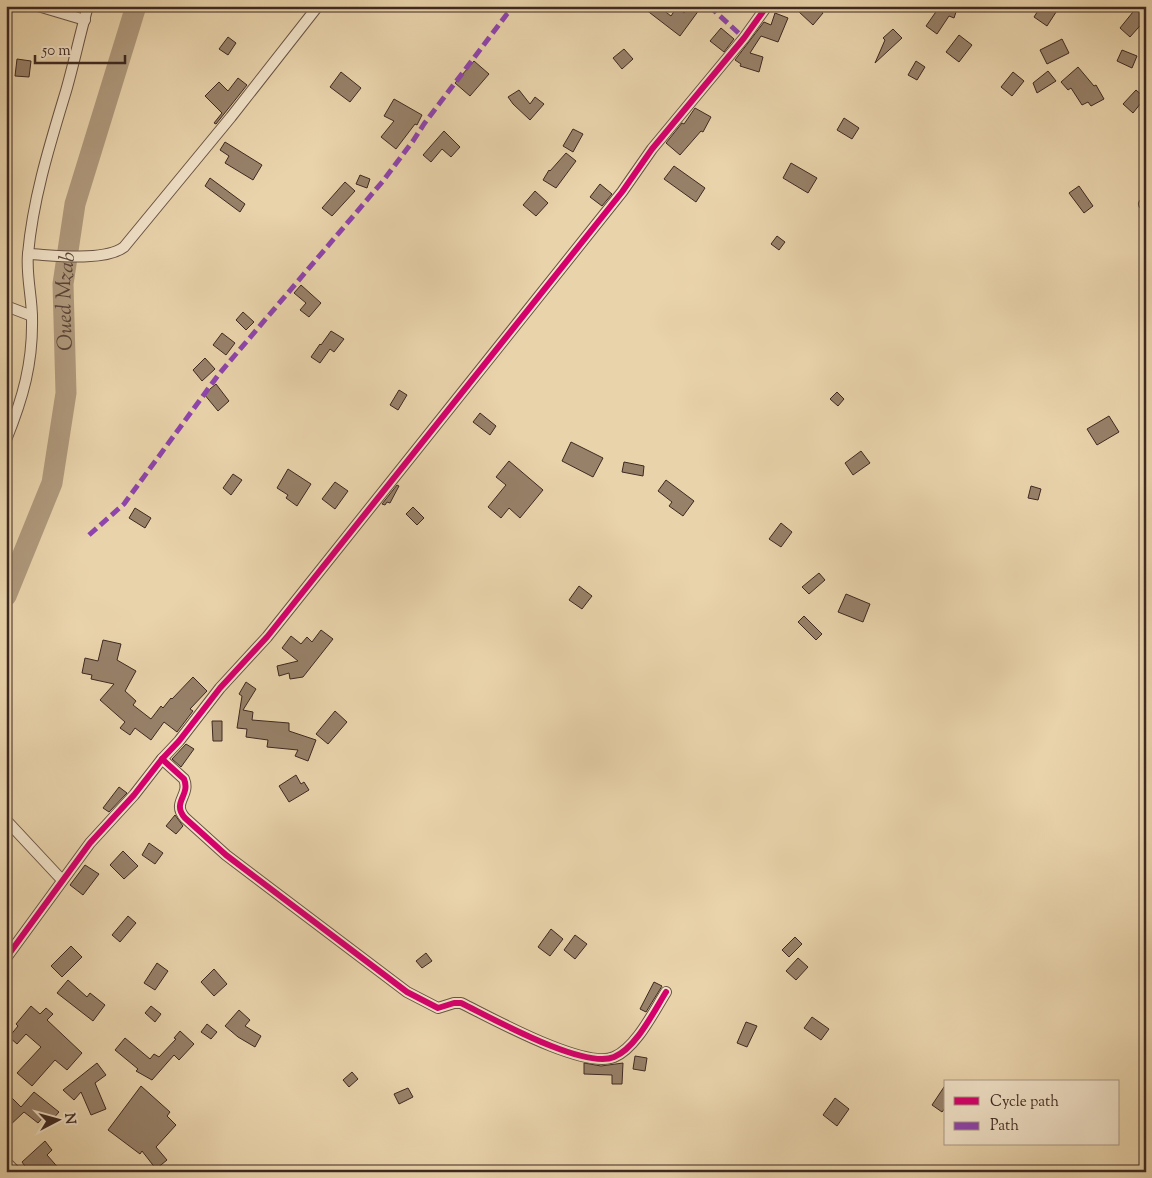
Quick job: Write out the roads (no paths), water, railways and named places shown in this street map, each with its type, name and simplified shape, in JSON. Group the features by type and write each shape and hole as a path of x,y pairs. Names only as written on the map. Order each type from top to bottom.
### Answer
{"street":[{"path":"38,6 84,20"},
{"path":"6,440 25,390 32,348 28,254 44,160 66,89 88,6"},
{"path":"28,254 91,257 118,252 124,247 231,117 318,6"},
{"path":"6,958 90,843 134,795 220,688 273,630 622,192 652,149 744,38 767,6"},
{"path":"6,306 32,316"},
{"path":"162,759 186,783 179,806 180,812 185,818 226,854 328,932 407,992 432,1006 438,1008 461,1003 510,1028 555,1047 588,1057 603,1059 613,1058 631,1043 666,992"},
{"path":"6,820 62,880"},
{"path":"6,1162 16,1172"}],"waterway":[{"name":"Oued Mzab","path":"6,596 52,483 66,393 63,284 75,204 136,6"}]}
